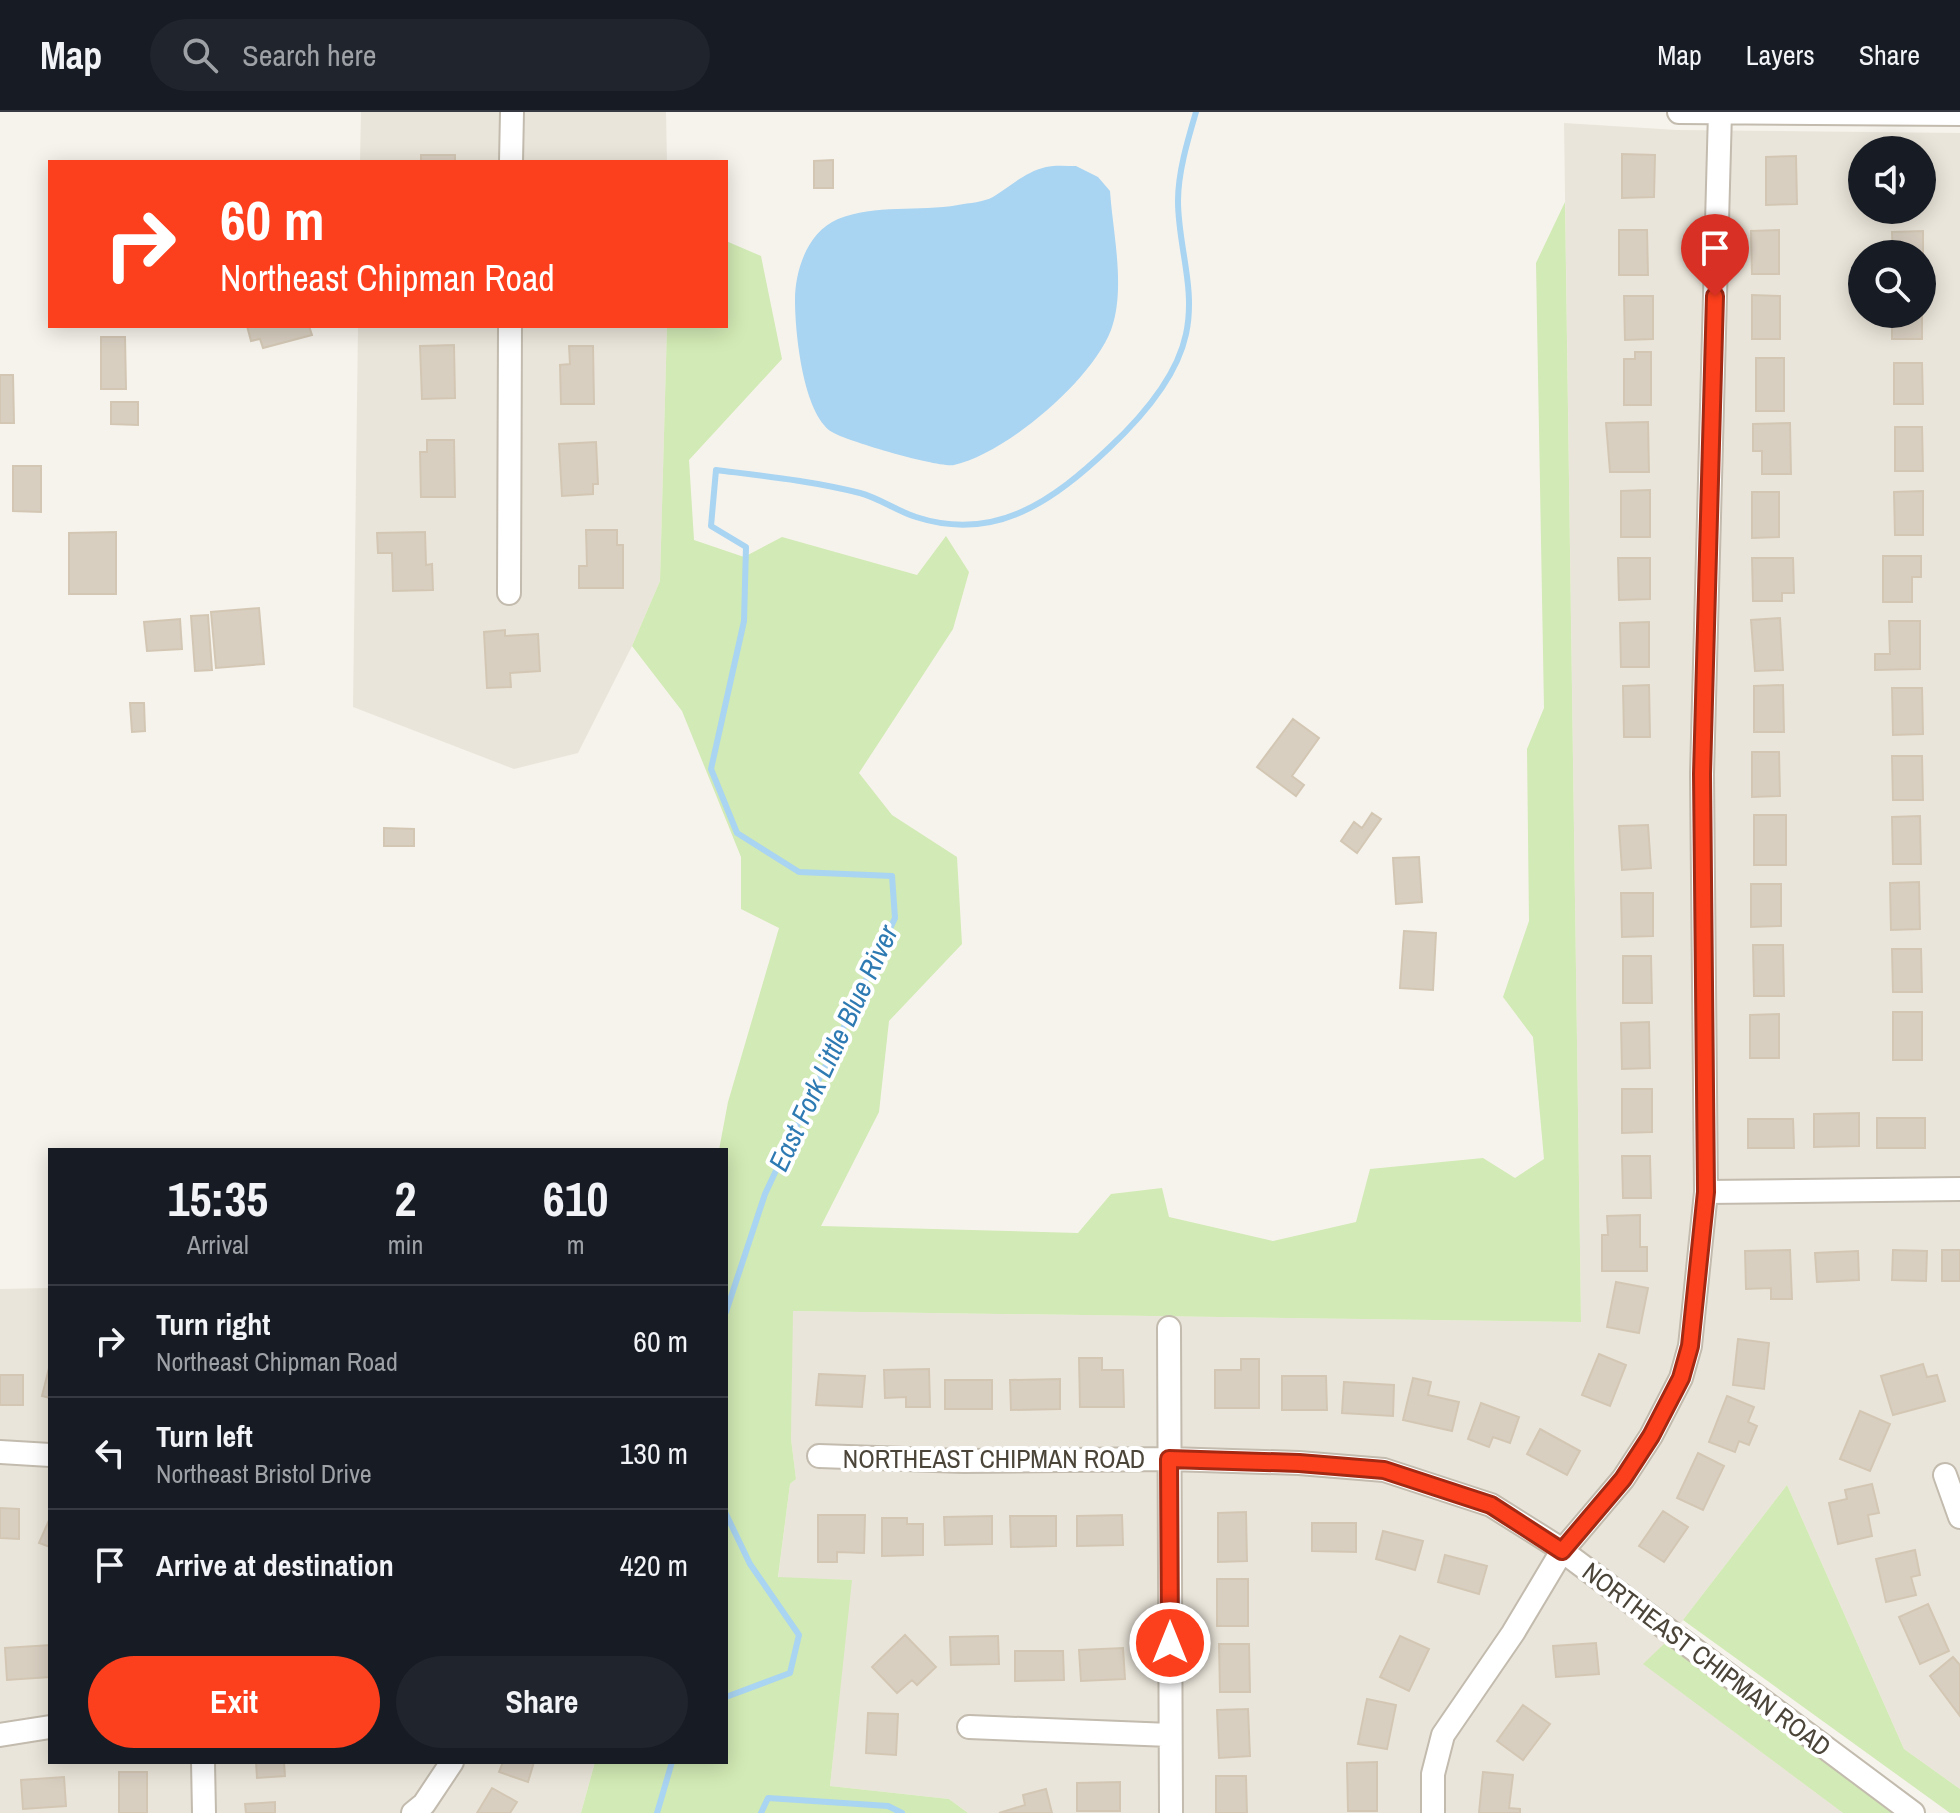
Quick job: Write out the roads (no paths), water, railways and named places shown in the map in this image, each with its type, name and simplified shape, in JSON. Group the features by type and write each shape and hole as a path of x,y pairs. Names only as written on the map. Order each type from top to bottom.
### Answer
{"street":[{"path":"511,160 512,112"},
{"path":"1679,112 1960,114"},
{"path":"1433,1813 1433,1774 1443,1735 1513,1633 1562,1551 1623,1479 1651,1436 1681,1378 1690,1346 1706,1192 1702,774 1720,112"},
{"path":"509,593 510,328"},
{"path":"1706,1192 1960,1189"},
{"name":"NORTHEAST CHIPMAN ROAD","path":"1169,1328 1169,1459"},
{"path":"0,1452 48,1455"},
{"name":"NORTHEAST CHIPMAN ROAD","path":"819,1456 963,1461 1169,1459 1299,1463 1384,1470 1491,1505 1562,1551 1913,1813"},
{"path":"1169,1459 1171,1813"},
{"path":"1945,1475 1960,1517"},
{"path":"0,1735 48,1727"},
{"path":"969,1727 1170,1735"},
{"path":"203,1764 204,1813"},
{"path":"413,1813 424,1804 451,1764"}],"water":[{"path":"1076,166 1098,177 1110,191 1118,297 1111,330 1101,350 1067,392 998,446 954,465 893,453 832,432 822,422 808,391 795,314 800,265 818,233 838,219 867,211 943,207 985,200 1038,169"}],"waterway":[{"name":"East Fork Little Blue River","path":"728,1306 765,1194 895,918 892,876 799,872 737,833 711,769 744,621 746,547 711,526 716,470 842,489 867,495 916,517 945,524 998,520 1022,512 1067,484 1109,448 1145,411 1175,366 1181,350 1189,317 1189,300 1178,190 1196,112"},
{"name":"East Fork Little Blue River","path":"728,1518 750,1564 799,1635 790,1673 728,1696"},
{"name":"East Fork Little Blue River","path":"657,1813 671,1764"},
{"path":"761,1813 768,1798 888,1806 902,1813"}]}
